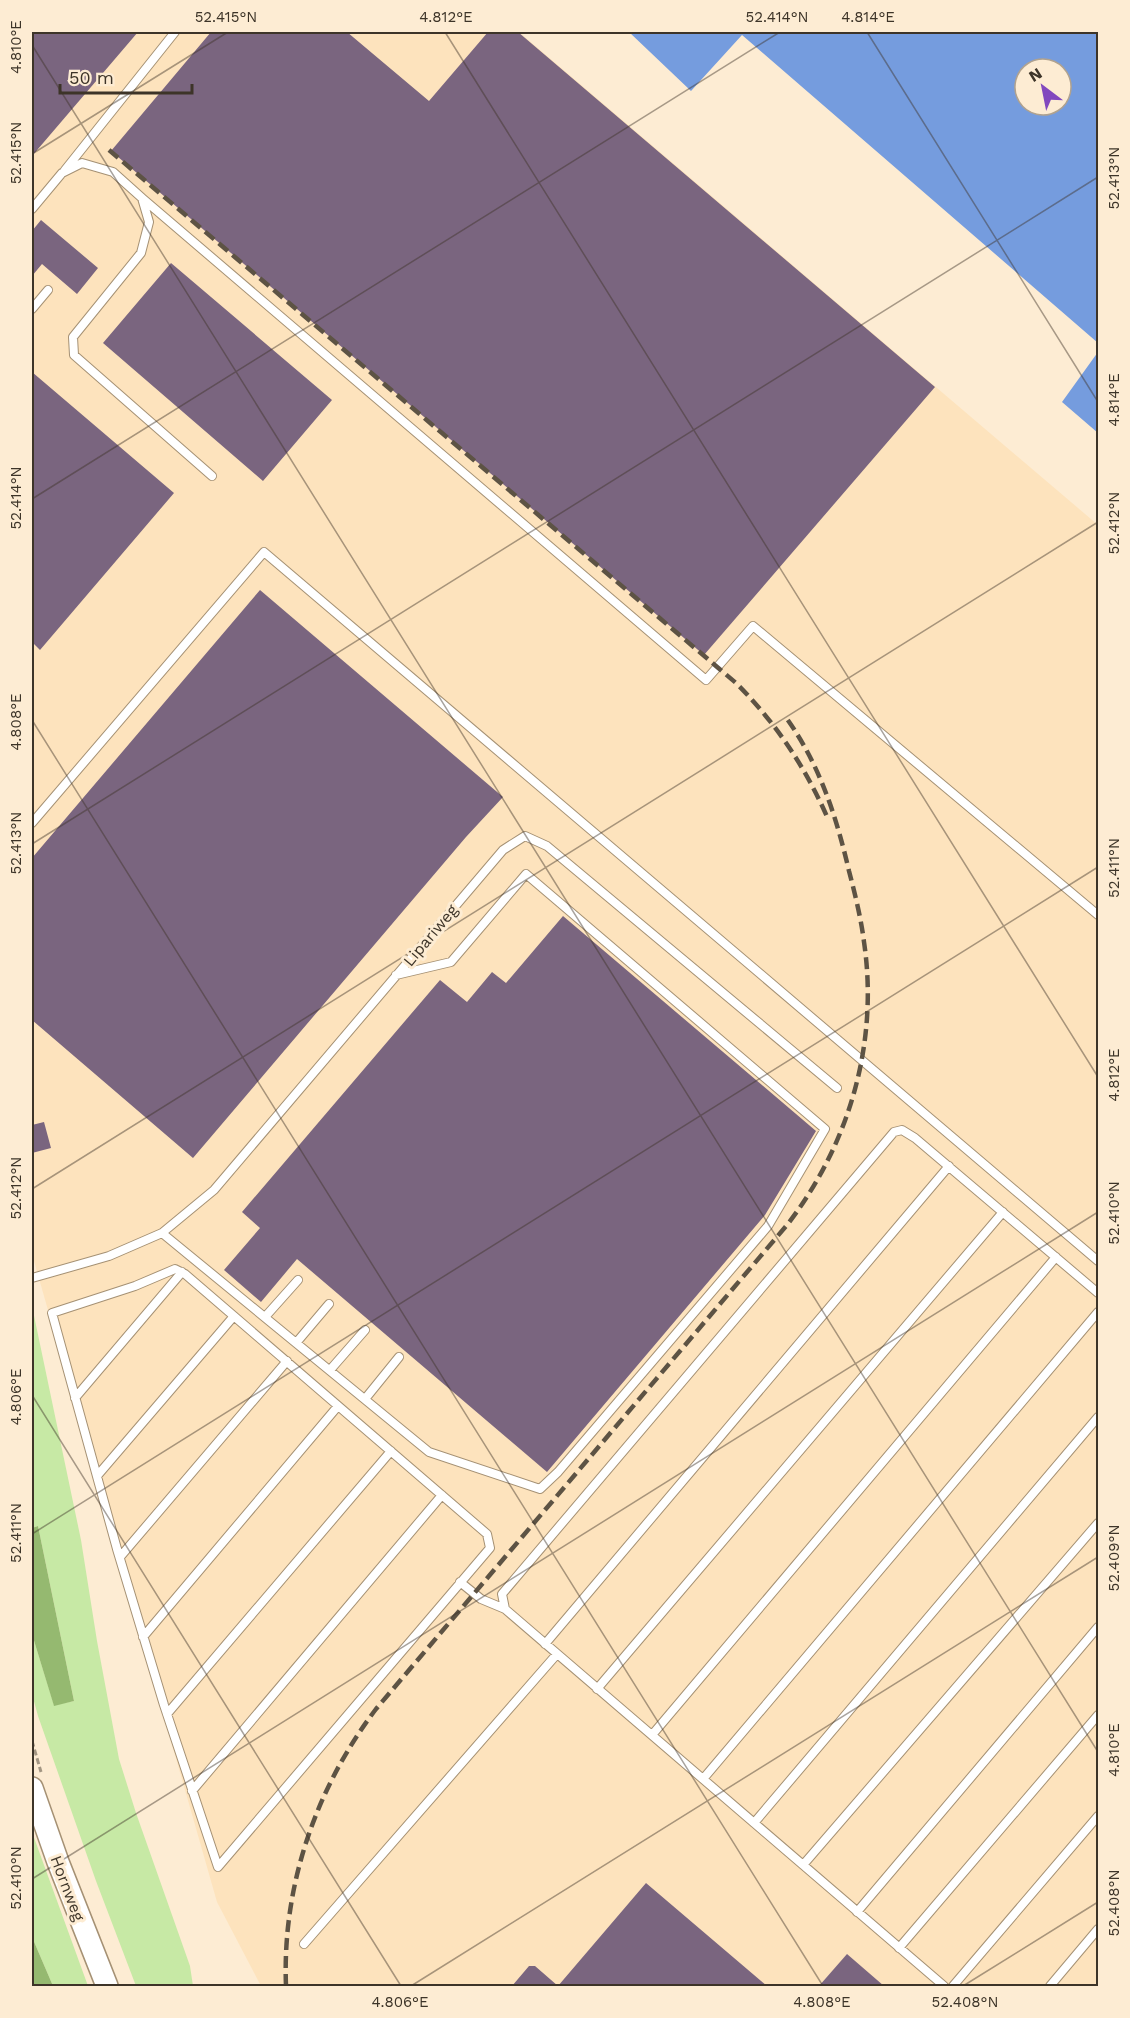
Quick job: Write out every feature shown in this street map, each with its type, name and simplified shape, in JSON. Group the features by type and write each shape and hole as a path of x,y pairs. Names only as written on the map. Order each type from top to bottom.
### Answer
{"street":[{"name":"Hornweg","path":"32,1788 58,1862 107,1986"}],"lane":[{"path":"32,209 175,32"},
{"path":"62,173 81,163 113,172 706,680 753,626 1098,915"},
{"path":"142,198 149,222 141,253 73,337 74,355 212,476"},
{"path":"32,309 48,290"},
{"path":"32,824 264,552 1098,1262"},
{"name":"Lipariweg","path":"32,1278 109,1256 162,1233 214,1190 503,850 525,836 548,846 837,1088"},
{"path":"162,1233 429,1452 540,1489 558,1472 768,1226 825,1129 526,874 451,962 396,975"},
{"path":"505,1609 502,1594 894,1132 902,1130 915,1138 1098,1293"},
{"path":"545,1644 948,1166"},
{"path":"597,1689 1003,1212"},
{"path":"652,1735 1056,1257"},
{"path":"175,1269 182,1272 487,1533 490,1548 218,1867 143,1637 52,1313 135,1286 175,1269"},
{"path":"75,1398 182,1272"},
{"path":"265,1317 298,1280"},
{"path":"296,1343 329,1304"},
{"path":"703,1779 1098,1312"},
{"path":"97,1476 234,1316"},
{"path":"330,1370 364,1330"},
{"path":"365,1399 399,1357"},
{"path":"120,1557 287,1361"},
{"path":"143,1637 338,1406"},
{"path":"754,1823 1098,1417"},
{"path":"167,1714 391,1451"},
{"path":"192,1791 442,1495"},
{"path":"803,1865 1098,1523"},
{"path":"460,1582 481,1599 505,1609 944,1986"},
{"path":"857,1911 1098,1627"},
{"path":"304,1944 557,1654"},
{"path":"899,1948 1098,1715"},
{"path":"953,1986 1098,1816"},
{"path":"1050,1986 1098,1929"}],"shaded area":[{"path":"32,32 519,32 1098,525 1098,1986 261,1986 217,1902 32,1254"}],"green space":[{"path":"32,1306 81,1540 119,1759 190,1966 193,1986 136,1986 96,1881 32,1694 32,1634 54,1705 74,1701 38,1526 32,1528"},
{"path":"38,1526 74,1701 54,1706 32,1634 32,1528"},
{"path":"32,1832 88,1986 53,1986 32,1937"},
{"path":"32,1937 53,1986 32,1986"}],"water":[{"path":"629,32 1098,32 1098,343 742,35 691,91"},
{"path":"1098,352 1098,433 1062,402"}],"building":[{"path":"32,32 138,32 32,156"},
{"path":"211,32 347,32 429,101 488,32 518,32 935,387 704,655 111,151"},
{"path":"41,220 98,268 77,294 42,264 32,276 32,231"},
{"path":"171,263 332,400 263,481 103,343"},
{"path":"32,372 174,493 40,650 32,642"},
{"path":"260,590 503,797 466,837 193,1158 32,1020 32,858"},
{"path":"563,916 816,1131 765,1215 547,1472 297,1259 261,1302 224,1270 260,1228 242,1212 440,980 467,1002 492,972 506,983"},
{"path":"44,1122 51,1148 32,1153 32,1125"},
{"path":"646,1883 767,1986 558,1986"},
{"path":"847,1954 884,1986 819,1986"},
{"path":"529,1966 535,1966 558,1986 512,1986"}],"railway":[{"path":"109,150 736,683 751,698 789,747 828,819"},
{"path":"286,1986 286,1949 297,1875 320,1805 355,1739 376,1709 787,1225 809,1194 843,1127 863,1055 867,1018 868,980 863,933 844,850 825,790 808,752 785,716"}]}
